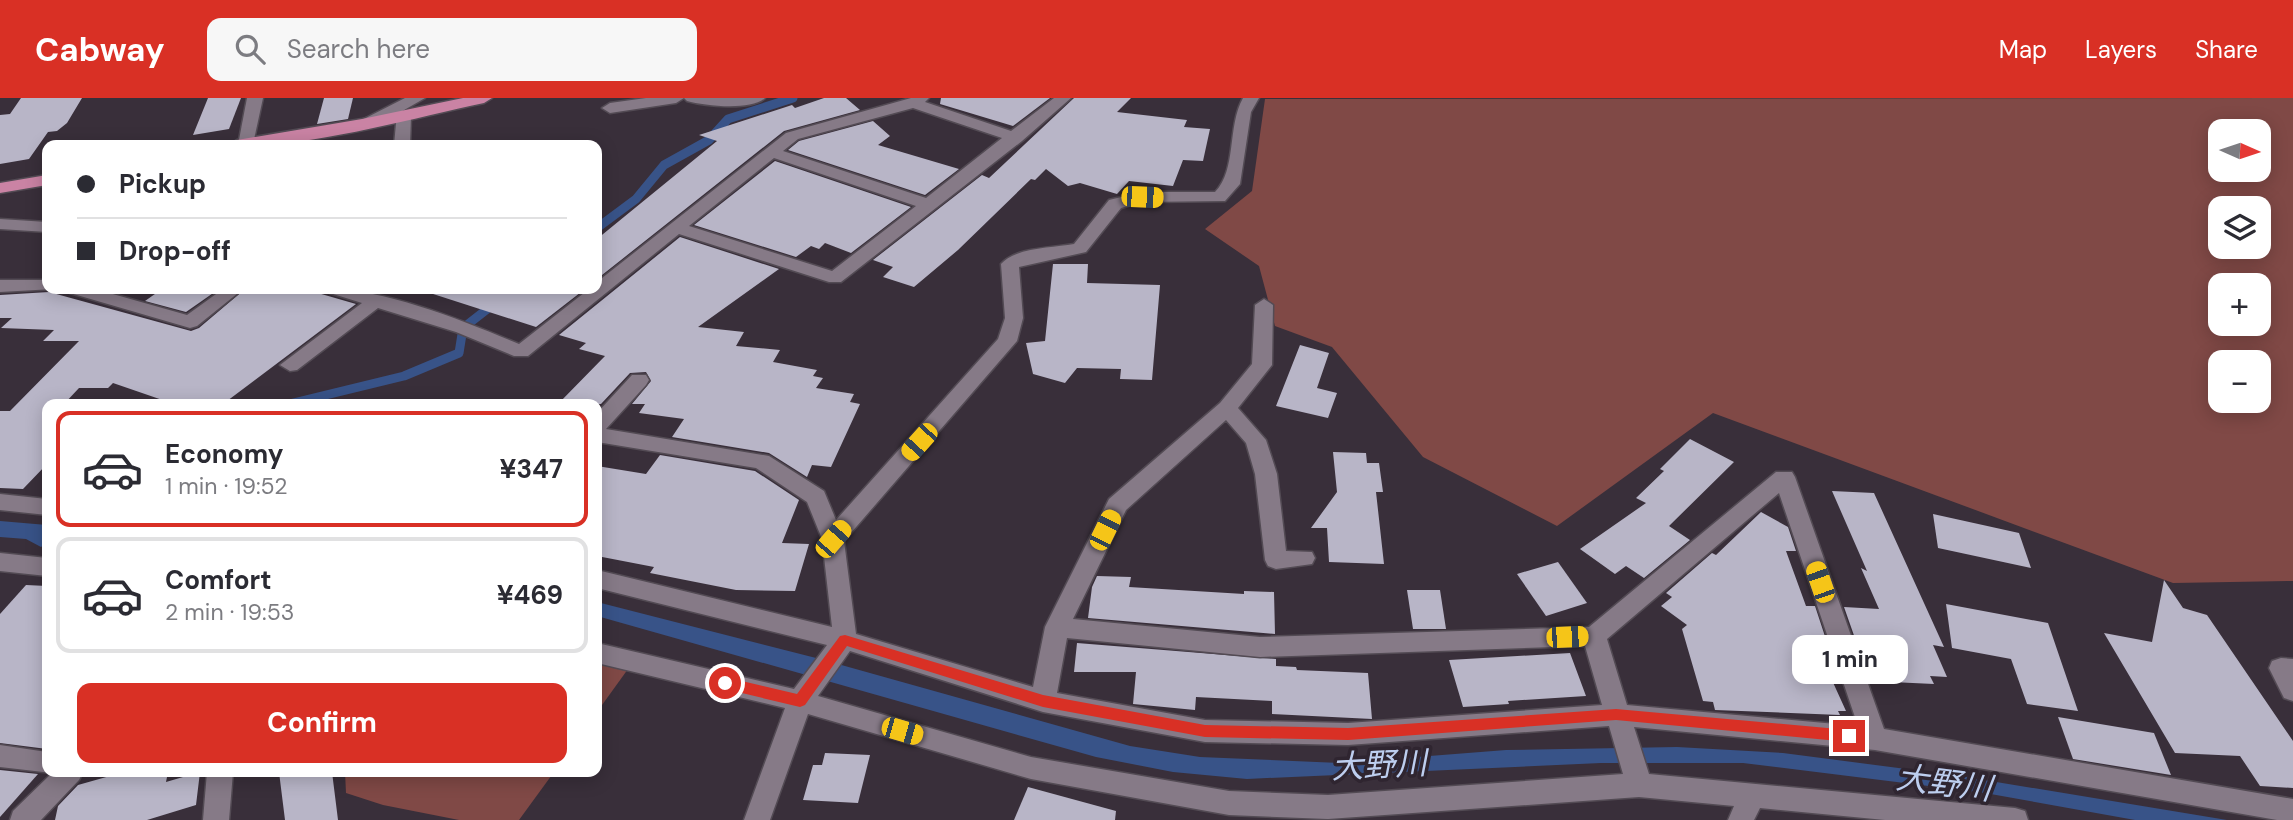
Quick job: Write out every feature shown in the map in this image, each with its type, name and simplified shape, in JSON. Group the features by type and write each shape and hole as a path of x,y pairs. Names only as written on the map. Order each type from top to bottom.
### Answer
{"main road":[{"path":"310,139 362,124 484,98"},
{"path":"0,188 42,181"}],"street":[{"path":"242,140 255,98"},
{"path":"362,124 417,98"},
{"path":"610,108 676,98"},
{"path":"692,98 715,102 757,98"},
{"path":"677,228 835,278 1016,138 1063,98"},
{"path":"833,539 1007,341 1014,318 1010,264 1024,258 1080,248 1115,204 1142,197 1219,197 1232,184 1243,112 1251,98"},
{"path":"602,288 792,136 918,101 1016,138"},
{"path":"402,140 403,116"},
{"path":"771,152 927,205"},
{"path":"0,224 42,227"},
{"path":"0,286 42,286"},
{"path":"94,294 190,321 227,294"},
{"path":"353,294 463,328 521,352 594,294"},
{"path":"290,365 376,301"},
{"path":"1043,701 1057,627 1117,505 1227,408 1262,365 1264,305"},
{"path":"602,421 639,380"},
{"path":"1227,408 1256,440 1266,474 1276,559 1304,558"},
{"path":"602,436 762,461 816,497 833,539 845,640 800,701 757,820"},
{"path":"1057,627 1260,647 1594,636 1784,477 1875,739"},
{"path":"0,502 42,507"},
{"path":"0,562 42,566"},
{"path":"602,580 845,640 1043,701 1205,731 1348,734 1616,715 1875,739 2133,781 2293,811"},
{"path":"1594,636 1639,785"},
{"path":"602,654 800,701 1031,768 1229,803 1322,814 1639,785 1747,808 2015,820"},
{"path":"2293,669 2281,668 2293,691"},
{"path":"0,756 42,762"},
{"path":"23,820 65,777"},
{"path":"216,820 220,777"}],"shaded area":[{"path":"2293,98 2293,581 2173,583 1713,413 1557,526 1423,457 1332,347 1275,326 1259,266 1205,229 1252,191 1265,99"},
{"path":"602,663 628,669 602,705"},
{"path":"345,777 550,777 519,820 459,820 383,805 346,793"}],"water":[{"path":"0,521 42,525 41,547 26,539 0,537"},
{"name":"大野川","path":"602,603 820,659 1130,746 1200,757 1340,763 1506,750 1677,747 1783,753 1960,776 2227,820 2135,820 1985,793 1743,763 1601,763 1247,779 1173,772 1096,757 602,617"}],"building":[{"path":"21,98 82,98 67,123 57,131 48,132 29,159 0,164 0,115 10,114"},
{"path":"208,98 241,98 229,129 193,135"},
{"path":"324,98 353,98 348,119 317,124"},
{"path":"824,98 846,98 860,110 784,131 602,275 602,235 717,141 699,135 792,105 795,108"},
{"path":"941,98 1050,98 1013,126 940,104"},
{"path":"1074,98 1131,98 1117,112 1187,120 1184,127 1210,129 1203,161 1183,160 1173,186 1129,181 1117,194 1080,183 1068,186 1046,169 1035,180 1031,179 958,250 914,287 883,277 893,267 873,260 982,175 989,178"},
{"path":"873,121 890,136 878,145 959,169 925,195 788,150 799,141"},
{"path":"775,161 911,207 851,253 825,243 819,249 811,246 796,257 694,225"},
{"path":"680,237 779,269 698,327 744,332 736,346 780,350 773,362 817,370 813,376 823,378 816,388 854,394 850,402 860,404 831,467 812,465 807,477 769,453 672,437 684,419 639,413 645,404 632,404 651,381 646,372 630,373 602,403 602,399 563,399 605,356 579,349 586,343 559,335"},
{"path":"1053,264 1088,264 1087,283 1160,285 1152,380 1120,379 1121,369 1077,368 1065,383 1033,374 1026,343 1045,341"},
{"path":"56,294 191,331 199,328 239,294 321,294 356,304 230,399 159,399 113,383 108,388 79,388 69,399 42,399 42,469 23,489 0,488 0,411 10,411 79,341 43,341 54,330 1,328 12,318 0,318 0,295"},
{"path":"155,294 212,294 186,312 145,301"},
{"path":"433,294 579,294 536,327"},
{"path":"1300,345 1329,353 1317,388 1337,393 1328,418 1276,406"},
{"path":"1690,439 1734,462 1669,526 1690,540 1644,578 1626,566 1615,574 1580,549 1646,503 1636,498 1664,471 1660,469"},
{"path":"1333,452 1366,453 1367,463 1379,463 1383,492 1376,492 1384,564 1329,562 1327,528 1311,528 1337,492"},
{"path":"660,455 755,471 799,500 782,543 809,544 795,591 736,590 650,573 654,567 602,557 602,467 646,474"},
{"path":"1832,491 1874,493 1944,647 1933,645 1947,677 1930,676 1934,684 1870,681 1844,607 1879,609 1861,568 1867,571"},
{"path":"1761,512 1788,527 1796,551 1786,551 1806,606 1815,606 1839,679 1831,678 1846,711 1838,711 1840,715 1715,710 1713,702 1703,701 1682,629 1687,625 1661,606 1672,597 1666,593 1712,553 1716,555"},
{"path":"1933,514 2019,533 2031,568 1938,548"},
{"path":"1558,562 1587,603 1546,616 1517,574"},
{"path":"1097,576 1131,577 1129,587 1244,594 1244,591 1274,592 1275,634 1088,618 1092,587"},
{"path":"2164,580 2183,608 2207,615 2293,741 2293,788 2260,786 2240,756 2175,753 2104,633 2152,642"},
{"path":"26,585 42,586 42,748 0,743 0,614"},
{"path":"1407,590 1440,590 1446,629 1413,629"},
{"path":"1946,604 2048,623 2078,711 2027,704 2011,659 1952,648"},
{"path":"1077,643 1276,659 1276,666 1296,667 1297,670 1368,673 1372,719 1272,714 1272,701 1196,697 1195,710 1133,704 1136,672 1074,672"},
{"path":"1570,653 1586,696 1463,707 1449,660"},
{"path":"2058,717 2154,733 2171,775 2073,759"},
{"path":"825,753 870,755 858,803 803,800 813,765 822,765"},
{"path":"0,770 38,774 0,817"},
{"path":"106,777 167,777 166,782 183,777 199,777 196,805 147,820 55,820 58,806 78,785"},
{"path":"280,777 333,777 338,820 285,820"},
{"path":"1028,787 1116,811 1115,820 1014,820"}],"waterway":[{"path":"602,224 636,199 664,165 709,140 728,119 793,98"},
{"path":"310,399 404,376 459,353 463,328 507,294"}],"route":[{"path":"725,683 800,701 845,640 1043,701 1205,731 1348,734 1616,715 1849,736"}]}
